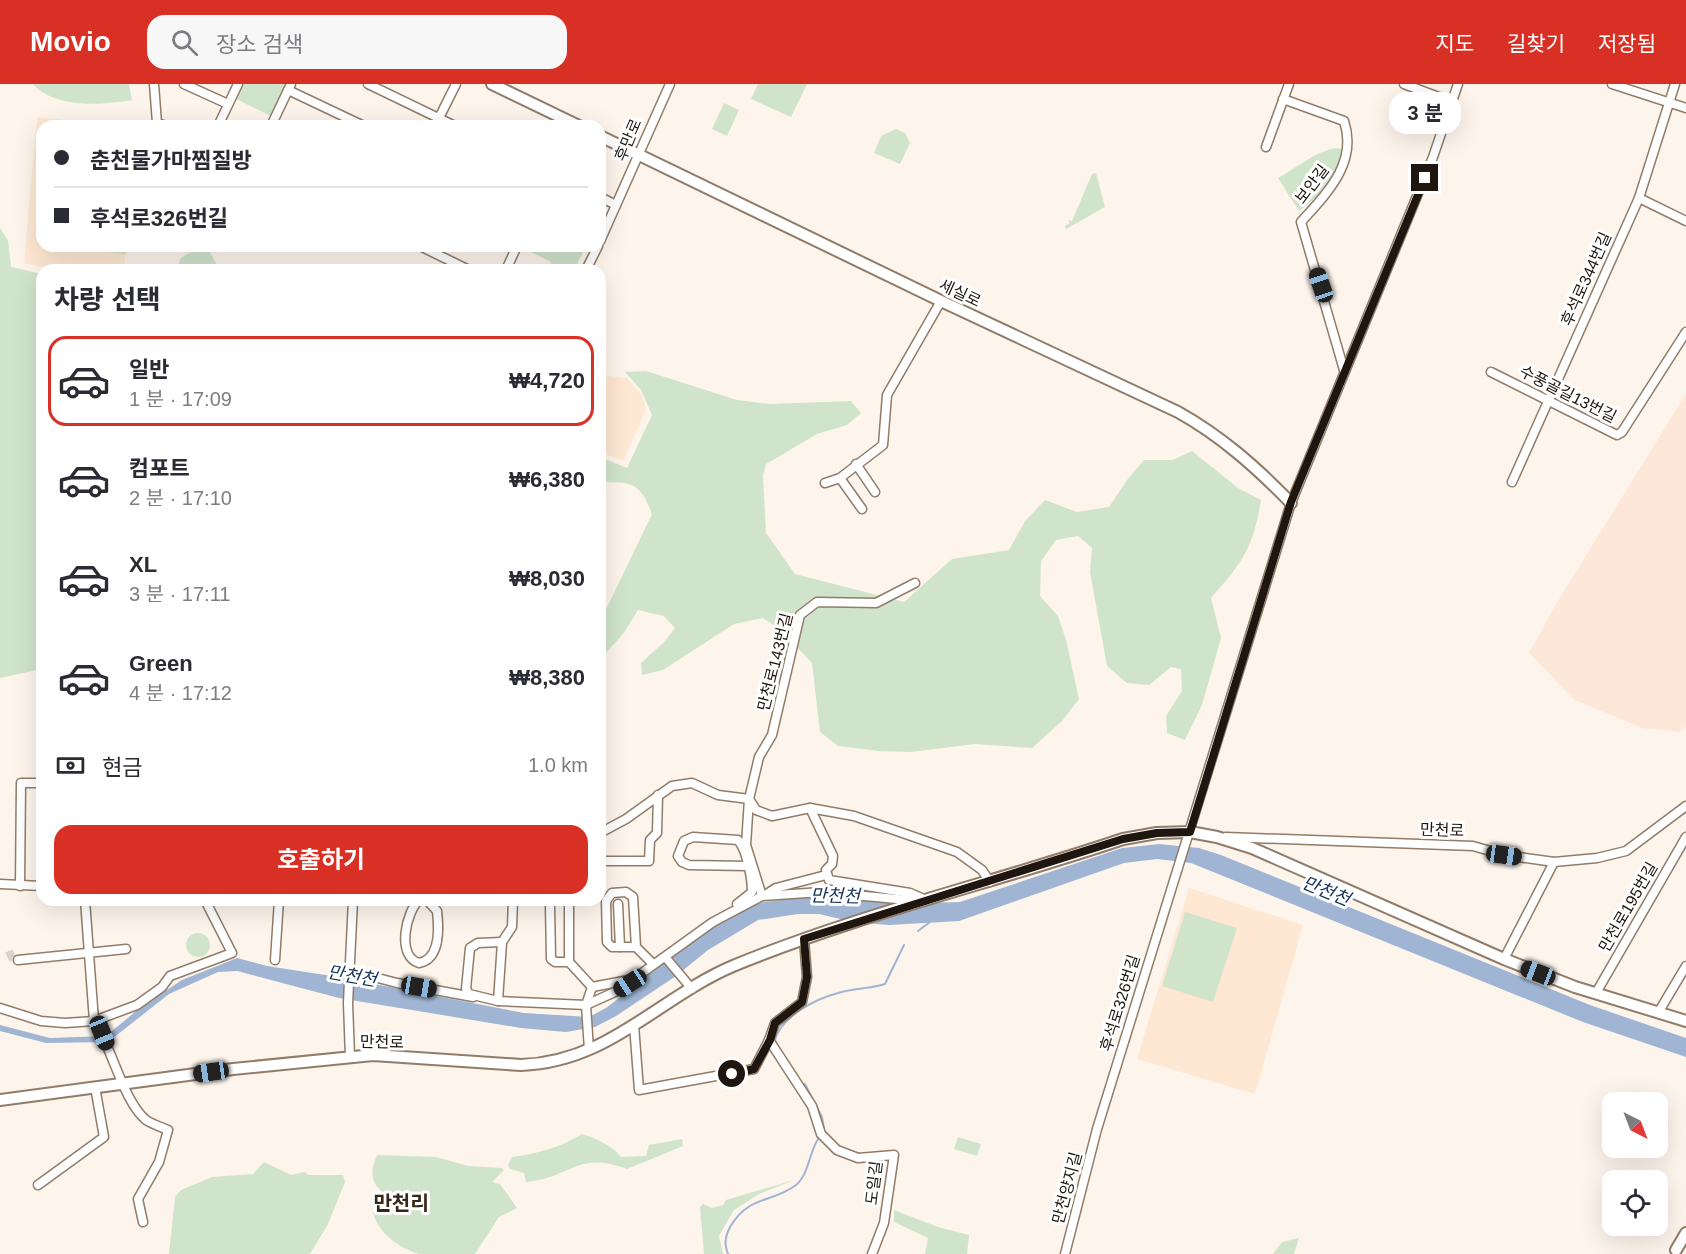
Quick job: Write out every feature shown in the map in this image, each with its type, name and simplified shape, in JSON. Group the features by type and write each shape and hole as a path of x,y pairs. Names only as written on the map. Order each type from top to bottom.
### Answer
{"street":[{"path":"154,84 157,120"},
{"path":"184,84 228,104"},
{"path":"221,120 238,84"},
{"path":"368,84 433,120"},
{"path":"438,120 456,84"},
{"path":"492,84 567,120"},
{"name":"후만로","path":"606,228 670,84"},
{"path":"1266,147 1289,84"},
{"path":"1404,84 1452,102"},
{"path":"1188,837 1291,502 1433,157 1458,84"},
{"path":"1612,84 1686,108"},
{"name":"후석로344번길","path":"1512,482 1639,198 1675,84"},
{"path":"274,120 289,87 352,120"},
{"name":"보안길","path":"1283,99 1344,121 1349,136 1346,162 1334,185 1301,222 1344,371"},
{"name":"세실로","path":"606,139 941,301 1178,412 1212,431 1256,468 1291,502"},
{"path":"1639,198 1686,221"},
{"path":"606,200 616,205"},
{"path":"432,252 457,264"},
{"path":"825,483 840,478 884,445 887,394 941,301"},
{"name":"수풍골길13번길","path":"1491,372 1617,435 1622,432 1686,332"},
{"path":"856,464 875,492"},
{"path":"840,478 862,508"},
{"name":"만천로143번길","path":"762,897 746,845 749,799 759,757 772,735 797,621 804,609 817,602 876,603 915,584"},
{"path":"20,886 21,783 36,783"},
{"path":"606,830 626,819 672,786 692,783 718,795 749,799 756,810 772,816 810,808 854,816 957,852 976,865 990,882"},
{"path":"606,861 649,861 650,840 657,832 658,795"},
{"name":"만천로","path":"0,1100 233,1069 373,1055 521,1065 546,1064 589,1050 730,967 804,939 1123,839 1157,833 1188,837 1473,846 1504,855 1554,862 1626,851 1686,806"},
{"path":"810,808 833,856 826,875"},
{"path":"592,987 639,977 653,964 752,892 747,866 741,842 731,837 688,838 678,856 682,862 689,865 747,866"},
{"name":"후석로326번길","path":"1097,1129 1188,837"},
{"name":"만천로","path":"1217,837 1252,848 1504,959 1596,993 1686,1021"},
{"name":"만천로195번길","path":"1596,993 1686,837"},
{"path":"1504,959 1554,862"},
{"path":"351,973 525,1007 566,1010 587,1007 617,992 667,958 713,922 776,888 826,875"},
{"path":"826,875 829,880 910,893 922,901"},
{"path":"0,884 36,885"},
{"path":"636,946 610,946 606,938 606,901 615,892 626,892 634,900 636,946 653,964"},
{"path":"762,897 822,892 922,901"},
{"path":"618,904 620,947"},
{"path":"85,906 94,1021 102,1033 123,1085 146,1119 168,1130 159,1162 138,1199 143,1222"},
{"path":"0,1008 41,1021 70,1023 94,1021 137,1005 162,987 170,976 232,953 207,906"},
{"path":"275,960 279,906"},
{"path":"350,1057 348,1003 353,906"},
{"path":"415,906 408,914 406,945 411,958 420,963 429,959 436,946 437,911 432,906"},
{"path":"498,1001 502,942 512,927 513,906"},
{"path":"550,906 551,959 555,962 569,962"},
{"path":"569,906 569,962 592,987"},
{"path":"634,1025 639,1090 754,1069 770,1040 775,1023 802,1002 807,977 804,939"},
{"path":"502,942 478,943 468,951 467,992 473,996 498,1001 587,1007"},
{"path":"18,960 126,949"},
{"path":"667,958 692,989"},
{"path":"1658,1013 1686,966"},
{"path":"589,1050 586,1034 587,1007 592,987"},
{"name":"도일길","path":"770,1040 812,1106 822,1134 837,1150 858,1158 894,1155 884,1223 872,1254"},
{"path":"38,1185 104,1137 95,1087"},
{"name":"만천양지길","path":"1065,1254 1097,1129"},
{"path":"1677,1252 1686,1233"}],"shaded area":[{"path":"37,117 66,120 37,120"},
{"path":"36,128 36,252 126,252 124,264 36,266 24,263"},
{"path":"606,376 627,378 642,395 646,410 623,461 606,454"},
{"path":"1686,394 1686,726 1680,732 1642,728 1575,700 1529,653 1561,596"},
{"path":"1189,888 1303,925 1255,1094 1137,1059"}],"green space":[{"path":"33,84 129,84 132,100 93,104 66,101 42,92"},
{"path":"243,84 287,84 271,116 236,99"},
{"path":"758,84 807,84 791,117 751,99"},
{"path":"724,103 739,110 727,136 712,129"},
{"path":"896,129 905,133 910,143 900,164 874,153 881,136"},
{"path":"1336,148 1342,149 1333,177 1314,199 1299,211 1278,178 1313,156"},
{"path":"1096,173 1105,207 1066,229 1065,226 1070,223 1068,220 1072,221 1092,174"},
{"path":"0,228 8,240 11,267 36,273 36,670 0,678"},
{"path":"190,252 210,252 216,264 178,264 181,258"},
{"path":"530,252 583,252 577,264 550,264 551,262"},
{"path":"646,371 737,400 771,404 851,401 861,413 847,425 817,434 766,464 763,475 766,533 795,574 904,602 952,559 1009,550 1025,521 1045,500 1077,512 1109,507 1144,460 1173,460 1192,451 1238,488 1261,500 1258,517 1245,553 1239,564 1211,598 1221,638 1202,705 1185,740 1167,733 1166,716 1182,691 1181,669 1171,667 1149,685 1127,683 1107,666 1090,572 1092,548 1078,536 1056,540 1041,561 1040,596 1058,616 1066,640 1079,699 1062,721 1032,748 975,744 910,752 838,746 820,732 812,663 781,630 763,618 734,624 663,670 642,675 641,663 664,642 675,628 664,616 638,610 623,634 606,653 606,610 652,514 642,494 635,487 630,484 606,481 606,459 627,468 652,415 641,390 625,372"},
{"path":"1185,912 1237,928 1213,1002 1162,986"},
{"path":"198,933 206,937 210,945 206,953 198,957 190,953 186,945 190,937"},
{"path":"582,1134 604,1143 621,1157 646,1156 649,1145 682,1139 683,1146 627,1169 596,1162 541,1180 526,1182 524,1173 510,1169 508,1165 512,1157 548,1149"},
{"path":"958,1137 981,1144 977,1156 954,1149"},
{"path":"377,1155 436,1157 468,1166 502,1168 504,1170 492,1182 500,1184 517,1208 499,1217 475,1254 419,1254 411,1251 390,1238 375,1219 373,1212 382,1203 385,1194 376,1186 373,1177 372,1172"},
{"path":"264,1162 291,1175 304,1172 309,1175 343,1175 345,1182 328,1224 310,1254 169,1254 175,1197 181,1190 212,1177 253,1174"},
{"path":"794,1180 759,1194 734,1210 719,1236 723,1254 704,1254 700,1207 703,1204 712,1208 723,1205 726,1200"},
{"path":"894,1210 938,1227 969,1235 967,1254 925,1254 928,1238 894,1222"},
{"path":"1299,1238 1294,1254 1273,1254 1282,1242"}],"water":[{"path":"1159,844 1199,848 1221,855 1590,1005 1686,1038 1686,1057 1583,1022 1191,863 1157,859 1124,863 959,921 889,925 853,922 819,914 798,914 758,920 708,950 676,976 616,1016 595,1027 566,1032 521,1028 339,998 237,971 218,972 169,994 108,1042 46,1043 0,1031 0,1025 50,1038 106,1036 141,1007 182,980 237,958 267,966 338,977 524,1013 589,1017 606,1008 715,924 739,910 764,902 823,895 870,899 891,904 960,902 1122,848"}],"waterway":[{"path":"918,931 930,922"},
{"path":"780,1050 775,1040 778,1032 800,1010 844,991 885,984 904,945"},
{"path":"805,1084 822,1117 824,1129"},
{"path":"728,1254 726,1237 738,1216 753,1204 778,1195 796,1185 804,1175 818,1139"}],"tunnel":[{"path":"9,951 12,958 18,960"}],"district":[{"name":"만천리","path":"401,1203"}],"route":[{"path":"732,1074 754,1069 770,1040 775,1023 802,1002 807,977 804,939 1123,839 1157,833 1190,832 1291,502 1425,178"}],"water label":[{"name":"만천천","path":"1326,891"},
{"name":"만천천","path":"835,896"},
{"name":"만천천","path":"352,976"}]}
